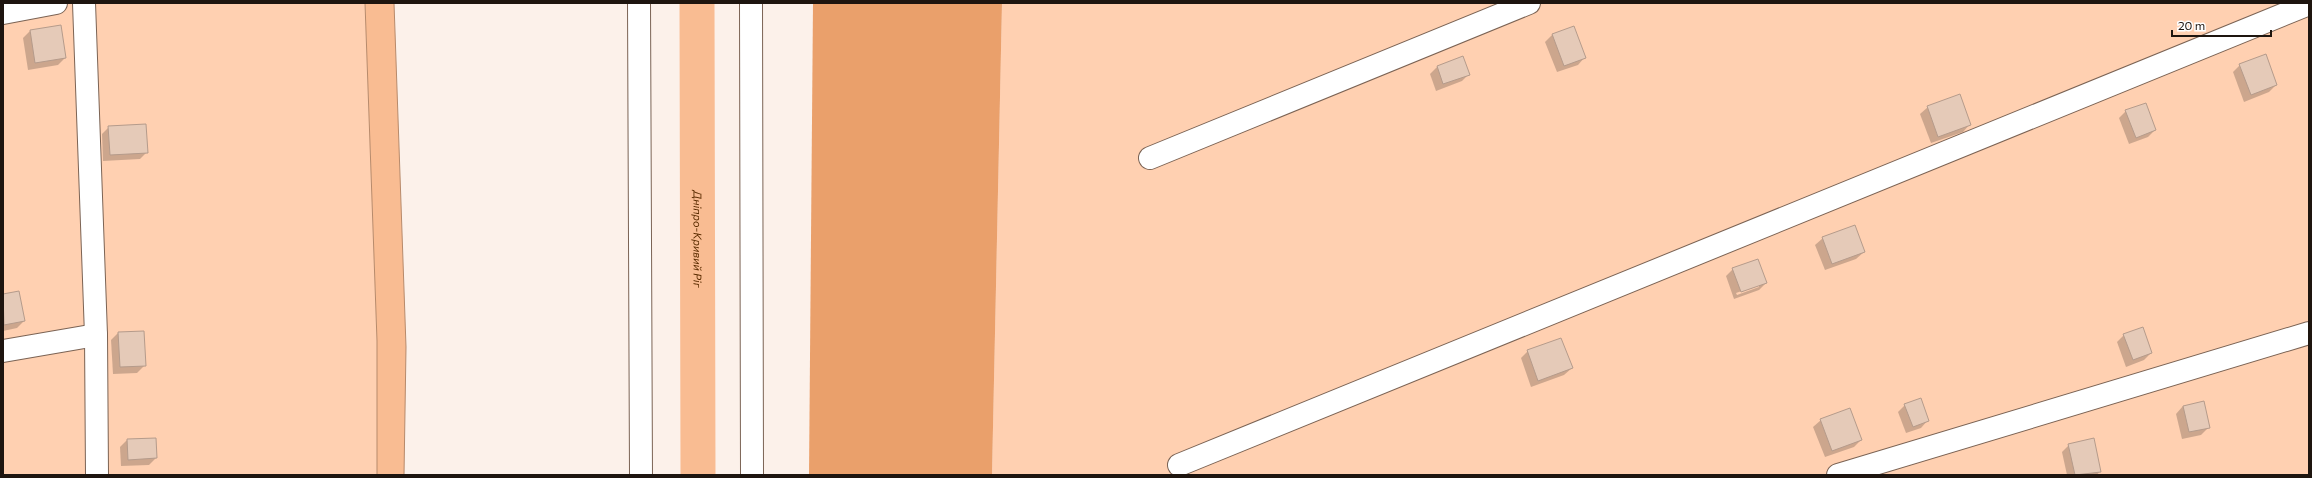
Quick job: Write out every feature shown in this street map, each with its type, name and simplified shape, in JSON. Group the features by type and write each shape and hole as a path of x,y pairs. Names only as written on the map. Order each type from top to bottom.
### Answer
{"street":[{"path":"3,13 56,3"},
{"path":"84,3 96,335 97,475"},
{"path":"639,3 641,475"},
{"path":"751,3 752,475"},
{"path":"1150,158 1529,3"},
{"path":"1179,465 2309,4"},
{"path":"1838,475 2309,333"},
{"path":"3,351 96,335"}],"shaded area":[{"path":"3,3 365,3 377,341 377,475 3,475"},
{"path":"365,3 394,3 406,347 404,475 377,475 377,341"},
{"path":"813,3 1002,3 992,475 809,475"},
{"path":"1002,3 2309,3 2309,475 992,475"}],"building":[{"path":"61,25 66,58 35,63 30,30"},
{"path":"1574,26 1586,58 1564,66 1552,34"},
{"path":"2266,54 2277,85 2251,95 2239,64"},
{"path":"1463,56 1470,75 1443,84 1437,66"},
{"path":"1960,94 1971,125 1938,137 1927,106"},
{"path":"2146,103 2156,130 2136,138 2125,110"},
{"path":"146,124 148,153 110,155 108,126"},
{"path":"1855,225 1865,252 1832,264 1822,237"},
{"path":"1758,259 1767,283 1741,292 1732,268"},
{"path":"19,291 25,321 4,325 3,294"},
{"path":"2143,327 2152,353 2133,360 2123,334"},
{"path":"144,331 146,366 120,367 118,332"},
{"path":"1561,338 1573,368 1538,381 1527,350"},
{"path":"1921,398 1929,421 1913,427 1904,404"},
{"path":"2204,401 2210,428 2189,432 2183,406"},
{"path":"1850,408 1862,440 1832,451 1820,419"},
{"path":"156,438 157,458 128,460 127,439"},
{"path":"2094,438 2101,472 2075,475 2068,444"}],"waterway":[{"name":"Дніпро-Кривий Ріг","path":"697,3 698,475"}]}
